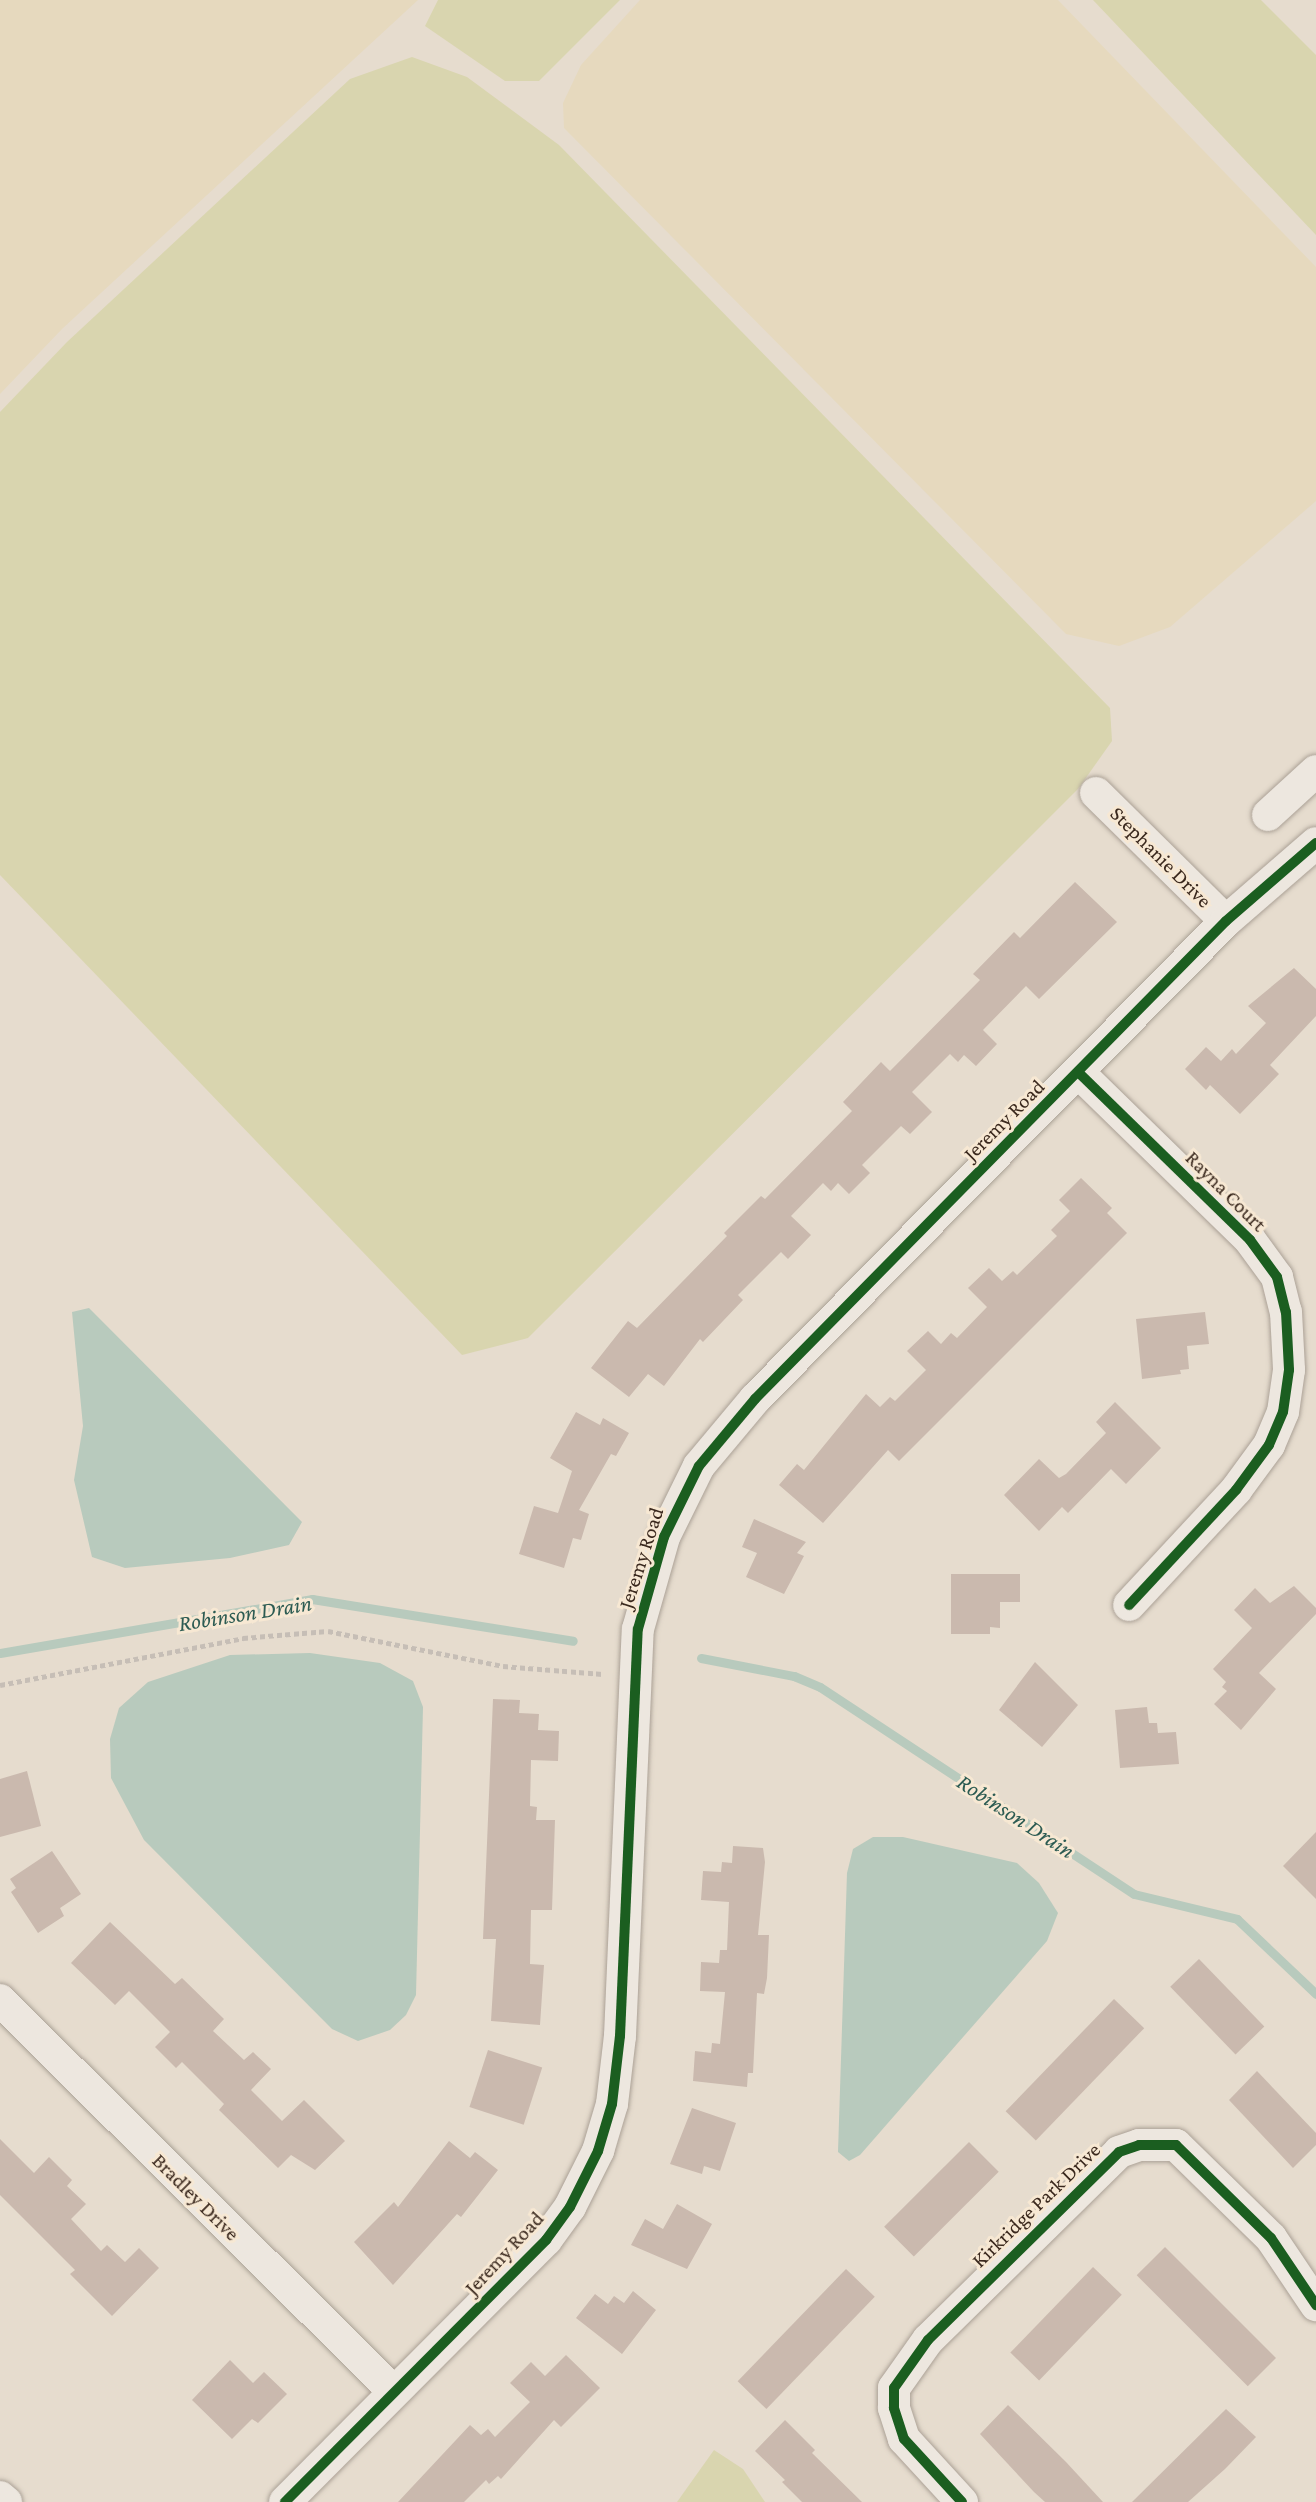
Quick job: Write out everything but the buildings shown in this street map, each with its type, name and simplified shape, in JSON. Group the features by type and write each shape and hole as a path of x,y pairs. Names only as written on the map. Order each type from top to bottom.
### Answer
{"street":[{"path":"1268,815 1316,771"},
{"name":"Stephanie Drive","path":"1096,793 1226,921"},
{"name":"Jeremy Road","path":"285,2502 546,2240 598,2151 612,2104 620,2036 638,1629 656,1560 685,1490 755,1399 1226,921 1316,843"},
{"name":"Rayna Court","path":"1078,1072 1250,1240 1277,1277 1286,1312 1287,1382 1283,1412 1269,1446 1236,1490 1129,1605"},
{"name":"Bradley Drive","path":"0,2000 394,2392"},
{"name":"Kirkridge Park Drive","path":"962,2502 904,2440 894,2408 894,2388 928,2340 1119,2152 1139,2145 1175,2145 1271,2238 1316,2305"},
{"path":"0,2497 6,2502"}],"path":[{"path":"0,1685 243,1638 328,1631 503,1665 603,1674"}],"shaded area":[{"path":"0,0 418,0 62,329 0,394"},
{"path":"438,0 620,0 539,81 505,81 425,26"},
{"path":"640,0 1058,0 1316,267 1316,501 1170,627 1119,646 1066,634 564,128 563,103 581,65"},
{"path":"1093,0 1261,0 1316,55 1316,235"},
{"path":"412,57 467,77 559,145 1110,708 1112,741 1078,789 528,1338 462,1355 0,875 0,412 67,342 350,79"},
{"path":"89,1308 302,1522 289,1545 230,1558 125,1568 92,1557 74,1480 83,1426 72,1312"},
{"path":"310,1653 380,1663 413,1681 423,1707 416,1995 406,2015 390,2030 358,2041 332,2029 144,1840 111,1778 110,1739 119,1708 148,1682 230,1655"},
{"path":"873,1837 903,1837 1017,1863 1039,1883 1058,1913 1047,1941 860,2155 849,2161 838,2152 847,1873 853,1849"},
{"path":"714,2450 743,2469 765,2502 677,2502"}],"waterway":[{"name":"Robinson Drain","path":"0,1653 312,1599 573,1641"},
{"name":"Robinson Drain","path":"701,1658 794,1676 820,1687 1134,1894 1237,1919 1316,1994"}],"cycle path":[{"path":"285,2502 546,2240 570,2207 598,2151 612,2104 620,2036 638,1629 664,1537 699,1466 755,1399 1226,921 1316,843"},
{"path":"1078,1072 1250,1240 1277,1277 1286,1312 1289,1370 1283,1412 1269,1445 1236,1490 1129,1605"},
{"path":"962,2502 904,2439 894,2408 894,2388 928,2340 1119,2152 1139,2145 1176,2145 1271,2238 1316,2305"}]}
